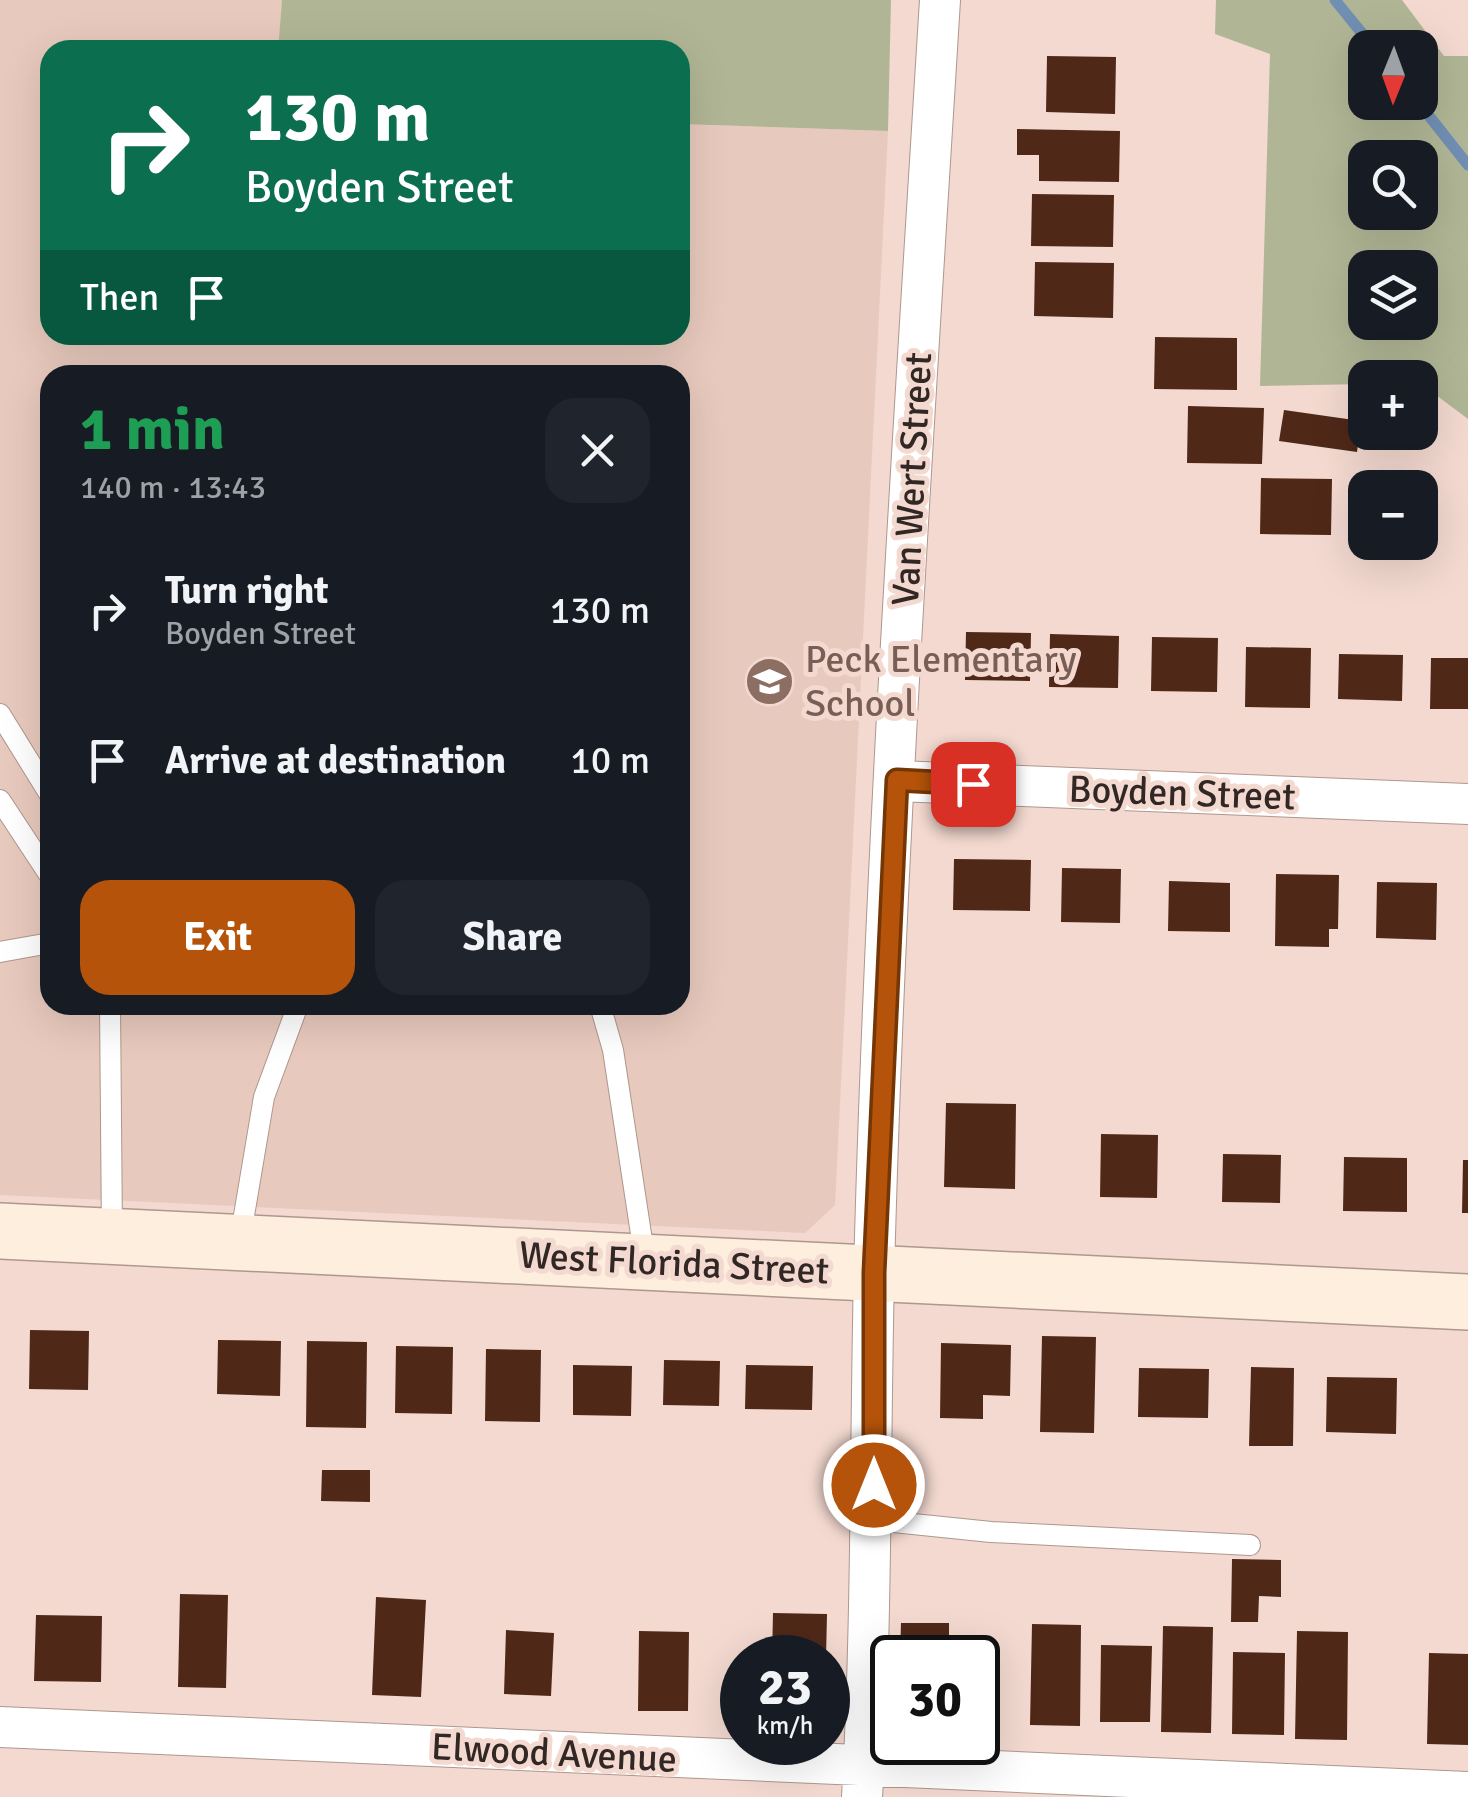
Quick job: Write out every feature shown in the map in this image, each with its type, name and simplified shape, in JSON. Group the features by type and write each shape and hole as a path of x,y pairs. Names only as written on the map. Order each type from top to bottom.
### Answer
{"main road":[{"name":"West Florida Street","path":"0,1231 1468,1302"}],"street":[{"name":"Van Wert Street","path":"862,1782 874,1520 874,1273 940,0"},
{"name":"Boyden Street","path":"897,780 1468,804"},
{"name":"Elwood Avenue","path":"0,1727 862,1782 1468,1792"}],"lane":[{"path":"0,714 40,779"},
{"path":"0,800 40,861"},
{"path":"0,952 40,945"},
{"path":"110,1015 112,1236"},
{"path":"239,1242 264,1098 294,1015"},
{"path":"603,1015 614,1050 645,1262"},
{"path":"874,1520 991,1532 1250,1545"}],"shaded area":[{"name":"Peck Elementary School","path":"0,0 282,0 279,40 40,40 40,345 690,345 690,124 888,131 835,1205 805,1233 0,1195"}],"green space":[{"path":"282,0 891,0 888,131 690,124 690,40 279,40"},
{"path":"1216,0 1402,0 1424,30 1348,30 1348,120 1438,120 1438,48 1444,56 1468,56 1468,419 1438,396 1438,360 1348,360 1348,384 1260,386 1270,54 1215,34"}],"building":[{"path":"1047,56 1116,57 1115,114 1046,112"},
{"path":"1017,129 1120,131 1119,182 1039,181 1039,155 1017,155"},
{"path":"1032,194 1114,195 1113,247 1031,246"},
{"path":"1035,262 1114,263 1113,318 1034,316"},
{"path":"1155,337 1237,338 1237,390 1154,389"},
{"path":"1188,406 1264,408 1262,464 1187,463"},
{"path":"1284,410 1348,419 1348,450 1357,450 1357,452 1279,441"},
{"path":"1261,478 1332,479 1331,535 1260,534"},
{"path":"966,632 1031,633 1030,681 965,680"},
{"path":"1050,634 1119,636 1118,688 1049,687"},
{"path":"1152,637 1218,638 1217,692 1151,691"},
{"path":"1246,647 1311,648 1310,708 1245,707"},
{"path":"1339,654 1403,655 1402,701 1338,699"},
{"path":"1431,658 1468,658 1468,709 1430,709"},
{"path":"954,859 1031,860 1030,911 953,910"},
{"path":"1062,868 1121,869 1120,923 1061,922"},
{"path":"1276,874 1339,875 1338,929 1329,929 1329,947 1275,946"},
{"path":"1169,881 1230,883 1230,932 1168,931"},
{"path":"1377,882 1437,883 1436,940 1376,938"},
{"path":"946,1103 1016,1104 1015,1189 944,1187"},
{"path":"1101,1134 1158,1135 1157,1198 1100,1197"},
{"path":"1223,1154 1281,1155 1280,1203 1222,1202"},
{"path":"1344,1157 1407,1158 1407,1212 1343,1211"},
{"path":"1463,1160 1468,1160 1468,1213 1462,1213"},
{"path":"30,1330 89,1331 88,1390 29,1389"},
{"path":"1042,1336 1096,1337 1094,1433 1040,1432"},
{"path":"218,1340 281,1341 280,1396 217,1394"},
{"path":"307,1341 367,1342 366,1428 306,1427"},
{"path":"941,1343 1011,1345 1010,1396 983,1395 983,1419 940,1418"},
{"path":"396,1346 453,1347 452,1414 395,1413"},
{"path":"486,1349 541,1350 540,1422 485,1421"},
{"path":"664,1360 720,1361 719,1406 663,1405"},
{"path":"573,1365 632,1366 631,1416 573,1415"},
{"path":"746,1365 813,1366 812,1410 745,1409"},
{"path":"1251,1367 1294,1368 1293,1446 1249,1446"},
{"path":"1139,1368 1209,1369 1208,1418 1138,1417"},
{"path":"1327,1377 1397,1378 1396,1434 1326,1432"},
{"path":"322,1470 370,1470 370,1502 321,1501"},
{"path":"1232,1559 1281,1560 1281,1597 1259,1596 1258,1622 1231,1622"},
{"path":"180,1594 228,1595 226,1688 178,1687"},
{"path":"376,1597 426,1600 421,1697 372,1695"},
{"path":"773,1613 827,1614 827,1635 773,1635"},
{"path":"36,1615 102,1616 101,1682 34,1681"},
{"path":"901,1623 949,1623 949,1635 901,1635"},
{"path":"1032,1624 1081,1625 1080,1726 1030,1725"},
{"path":"1163,1626 1213,1627 1211,1733 1161,1732"},
{"path":"506,1630 554,1633 551,1696 504,1694"},
{"path":"639,1631 689,1632 688,1711 638,1711"},
{"path":"1297,1631 1348,1632 1347,1740 1295,1739"},
{"path":"1101,1645 1152,1646 1150,1722 1100,1722"},
{"path":"1233,1652 1285,1653 1284,1735 1232,1734"},
{"path":"1429,1653 1468,1654 1468,1745 1427,1744"}],"waterway":[{"path":"1335,0 1359,30"},
{"path":"1432,120 1468,165"}],"place":[{"name":"Peck Elementary School","path":"770,681"}],"route":[{"path":"874,1485 874,1273 897,780 973,784"}]}
